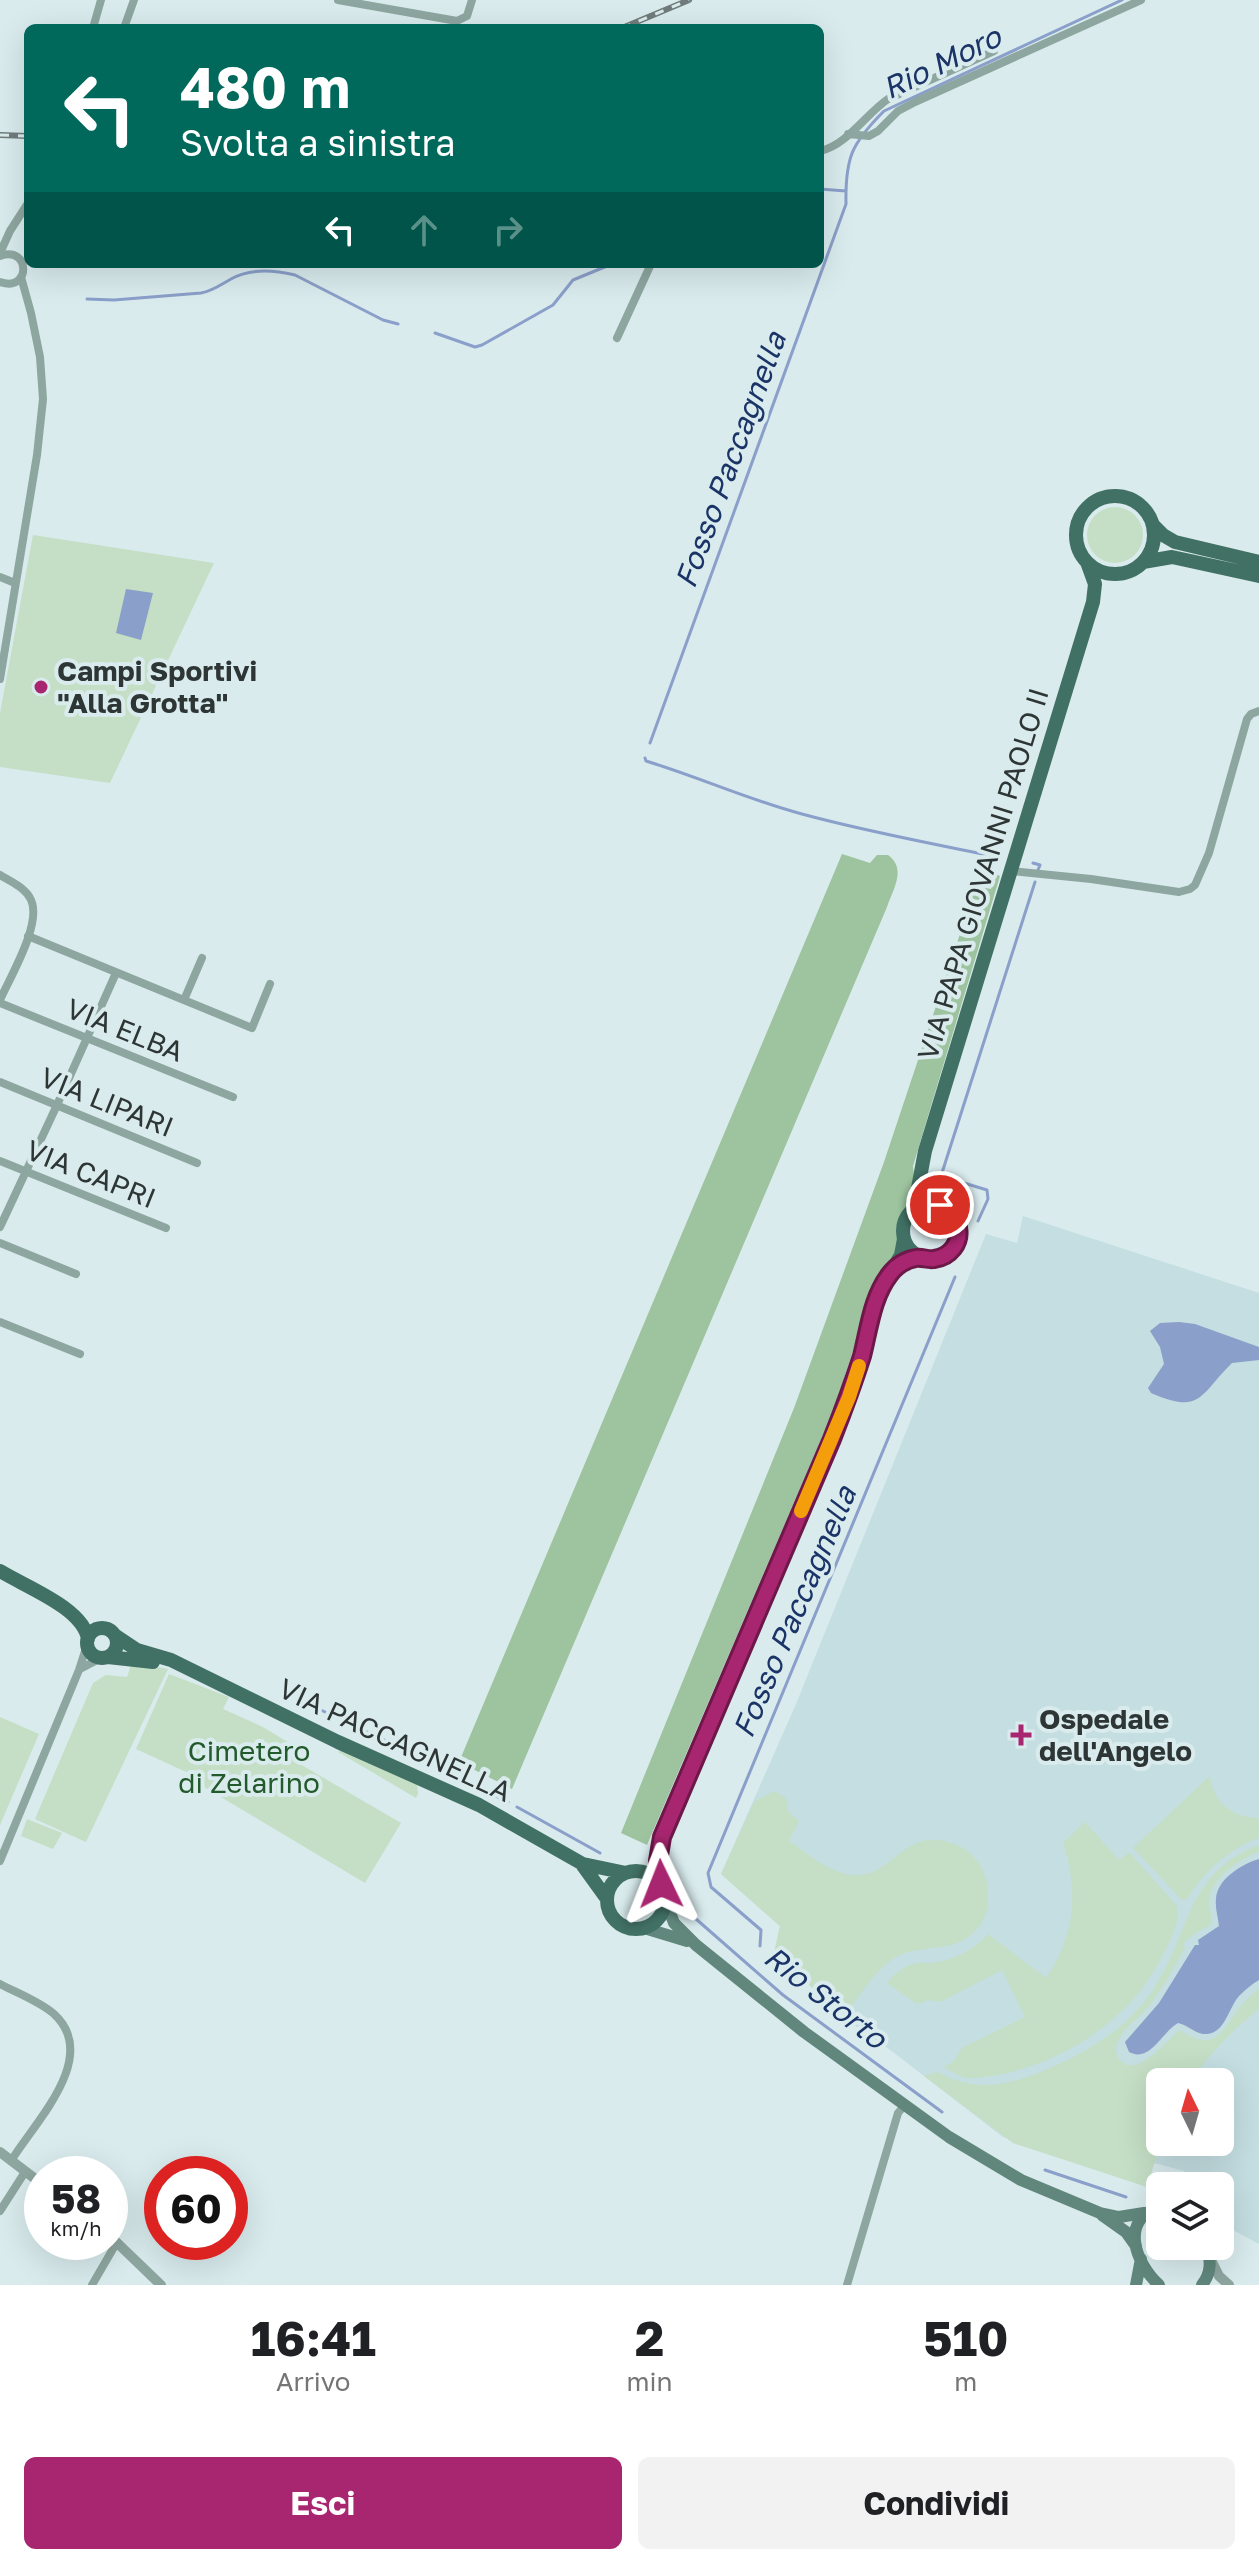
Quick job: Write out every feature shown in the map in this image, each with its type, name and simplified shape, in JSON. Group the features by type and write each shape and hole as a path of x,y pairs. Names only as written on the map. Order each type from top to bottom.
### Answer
{"main road":[{"path":"1259,562 1175,542 1153,525 1142,506 1127,497 1112,496 1093,502 1080,515 1076,529 1079,550 1087,562 1104,572 1122,573 1143,562 1172,557 1259,576"},
{"path":"1143,562 1153,544 1153,525"},
{"name":"VIA PAPA GIOVANNI PAOLO II","path":"914,1209 922,1162 1093,602 1095,584 1087,562"},
{"name":"VIA PAPA GIOVANNI PAOLO II","path":"1093,602 1122,573"},
{"path":"892,1271 903,1262 936,1259 945,1255 957,1240 955,1218 928,1192 922,1162"},
{"path":"644,1928 658,1919 664,1908 658,1861 662,1837 849,1397 878,1295 901,1255 905,1221 914,1209 925,1204 940,1205"},
{"path":"904,1239 910,1250 924,1258"},
{"name":"VIA PACCAGNELLA","path":"0,1571 68,1610 89,1618 133,1648 185,1667 338,1742 479,1805 581,1863 628,1872"},
{"path":"68,1610 84,1626 87,1642 90,1653 105,1658 117,1648 110,1632 94,1631 87,1642"},
{"name":"VIA PACCAGNELLA","path":"105,1658 185,1667"},
{"path":"662,1837 628,1872 612,1883 607,1899 610,1912 619,1923 632,1928 644,1928 696,1945"},
{"name":"VIA PACCAGNELLA","path":"581,1863 607,1899"},
{"path":"628,1872 648,1873 663,1891 674,1923 696,1945 804,2032 949,2137 1021,2180 1100,2213 1119,2217 1144,2213"},
{"path":"1100,2213 1126,2232 1159,2285"},
{"path":"1136,2285 1138,2253 1135,2228 1144,2213"},
{"path":"1202,2285 1207,2279 1211,2260"}],"street":[{"path":"94,24 101,0"},
{"path":"125,24 134,0"},
{"path":"338,0 457,21 467,16 472,0"},
{"path":"850,134 863,137 878,131 898,111 915,102 1141,0"},
{"path":"824,150 850,134 888,99 994,51"},
{"path":"21,258 0,254 24,210"},
{"path":"0,679 2,649 37,455 43,399 40,357 25,297 21,258 7,238"},
{"path":"10,284 28,268"},
{"path":"617,338 649,268"},
{"path":"0,282 10,284 25,297"},
{"path":"0,577 15,583"},
{"path":"1011,871 1179,892 1190,889 1195,885 1209,853 1247,719 1259,711"},
{"path":"0,875 30,897 34,915 0,1002"},
{"path":"28,936 252,1028 270,984"},
{"path":"184,1000 202,958"},
{"path":"0,1227 116,973"},
{"name":"VIA ELBA","path":"0,1002 233,1097"},
{"name":"VIA LIPARI","path":"0,1082 197,1163"},
{"name":"VIA CAPRI","path":"0,1161 166,1228"},
{"path":"0,1243 76,1274"},
{"path":"0,1322 80,1354"},
{"path":"0,1861 79,1670 87,1642"},
{"path":"79,1670 105,1658"},
{"path":"0,1984 55,2015 68,2035 70,2048 63,2082 11,2161"},
{"path":"847,2285 898,2113 904,2106"},
{"path":"0,2152 24,2171"},
{"path":"0,2211 24,2174"},
{"path":"128,2253 161,2285"},
{"path":"92,2285 104,2260"},
{"path":"1211,2260 1219,2276 1229,2285"}],"shaded area":[{"name":"Ospedale dell'Angelo","path":"1023,1216 1259,1293 1259,2244 1234,2231 1234,2172 1184,2172 1154,2163 1151,2172 1146,2172 1146,2187 1003,2137 848,2021 842,2010 773,1958 780,1926 721,1874 796,1704 986,1234 1017,1243"}],"green space":[{"path":"1115,507 1135,515 1143,535 1135,555 1115,563 1095,555 1087,535 1095,515"},
{"path":"33,535 214,563 110,783 0,767 0,713"},
{"path":"842,854 870,863 877,855 888,855 897,866 895,886 512,1789 459,1762"},
{"path":"996,874 1000,876 913,1166 915,1185 910,1205 901,1222 895,1255 880,1275 870,1297 835,1407 647,1845 621,1833 794,1408 884,1162 976,886 991,889"},
{"path":"132,1662 168,1669 86,1842 35,1819 93,1683 106,1675 127,1677"},
{"name":"Cimetero di Zelarino","path":"169,1674 229,1697 223,1709 263,1727 299,1749 293,1760 401,1823 365,1883 194,1781 195,1776 136,1749"},
{"path":"0,1717 39,1734 0,1825"},
{"path":"341,1750 417,1784 416,1798 338,1752"},
{"path":"1210,1776 1215,1794 1226,1807 1241,1815 1259,1818 1259,1838 1218,1862 1187,1899 1182,1900 1133,1848"},
{"path":"774,1791 786,1798 788,1811 799,1821 789,1841 836,1871 867,1874 912,1845 925,1841 940,1840 969,1852 978,1861 987,1884 988,1905 980,1925 962,1941 907,1953 888,1962 844,2017 842,2010 773,1958 780,1926 721,1874 754,1802"},
{"path":"27,1819 62,1833 53,1849 21,1836"},
{"path":"1085,1822 1119,1860 1129,1852 1177,1906 1176,1924 1167,1948 1130,2003 1083,2041 1028,2067 990,2076 966,2078 957,2075 944,2067 954,2061 962,2048 1025,2017 1002,1970 940,2002 929,2000 917,2004 887,1983 909,1965 947,1960 977,1945 988,1934 1046,1978 1063,1946 1071,1913 1071,1878 1063,1843"},
{"path":"1259,1845 1259,1852 1235,1864 1215,1884 1209,1900 1212,1924 1183,1944 1185,1948 1159,1993 1125,2030 1117,2044 1118,2057 1124,2064 1132,2065 1150,2057 1179,2030 1196,2039 1216,2037 1259,1989 1259,2009 1200,2068 1146,2068 1146,2156 1157,2156 1152,2172 1146,2172 1146,2187 1013,2143 924,2076 938,2072 963,2082 1000,2084 1055,2066 1100,2041 1127,2020 1151,1993 1202,1890 1216,1872 1234,1857"}],"water":[{"path":"126,589 153,593 141,640 116,633"},
{"path":"1160,1323 1195,1324 1259,1347 1259,1360 1232,1363 1205,1392 1190,1402 1151,1393 1148,1388 1164,1364 1160,1347 1150,1331"},
{"path":"1259,1859 1259,1980 1239,1996 1213,2033 1199,2033 1178,2023 1143,2054 1129,2052 1125,2042 1159,2003 1195,1945 1199,1945 1198,1940 1219,1926 1216,1902 1221,1885 1238,1869"}],"waterway":[{"name":"Fosso Paccagnella","path":"824,264 846,204 849,162 864,132 884,111 1122,0"},
{"name":"Rio Moro","path":"824,189 846,191"},
{"name":"Rio Moro","path":"435,333 475,347 482,345 553,305 573,280 602,268"},
{"name":"Fosso Paccagnella","path":"650,743 823,268"},
{"name":"Rio Moro","path":"87,299 114,300 201,293 246,273 271,271 295,275 383,320 398,324"},
{"name":"Fosso Paccagnella","path":"645,758 646,761 802,814 993,856"},
{"name":"Fosso Paccagnella","path":"1033,863 1040,865 1038,870"},
{"name":"Fosso Paccagnella","path":"978,1221 988,1199 987,1190 941,1176 1035,882"},
{"name":"Fosso Paccagnella","path":"760,1946 761,1930 711,1887 708,1873 955,1277"},
{"name":"Rio Storto","path":"302,1701 369,1733"},
{"name":"Rio Storto","path":"378,1737 508,1802"},
{"name":"Rio Storto","path":"517,1807 600,1853"},
{"name":"Rio Storto","path":"688,1912 783,1995 942,2112"},
{"name":"Rio Storto","path":"1045,2170 1126,2197"}],"railway":[{"path":"632,24 689,0"},
{"path":"0,135 24,136"}],"slow traffic":[{"path":"801,1511 859,1366"}],"place":[{"name":"Campi Sportivi \"Alla Grotta\"","path":"41,687"},
{"name":"Ospedale dell'Angelo","path":"1021,1735"}],"route":[{"path":"661,1884 658,1861 662,1837 849,1397 881,1288 892,1271 903,1262 941,1257 956,1243 959,1232 955,1218 940,1205"}]}
